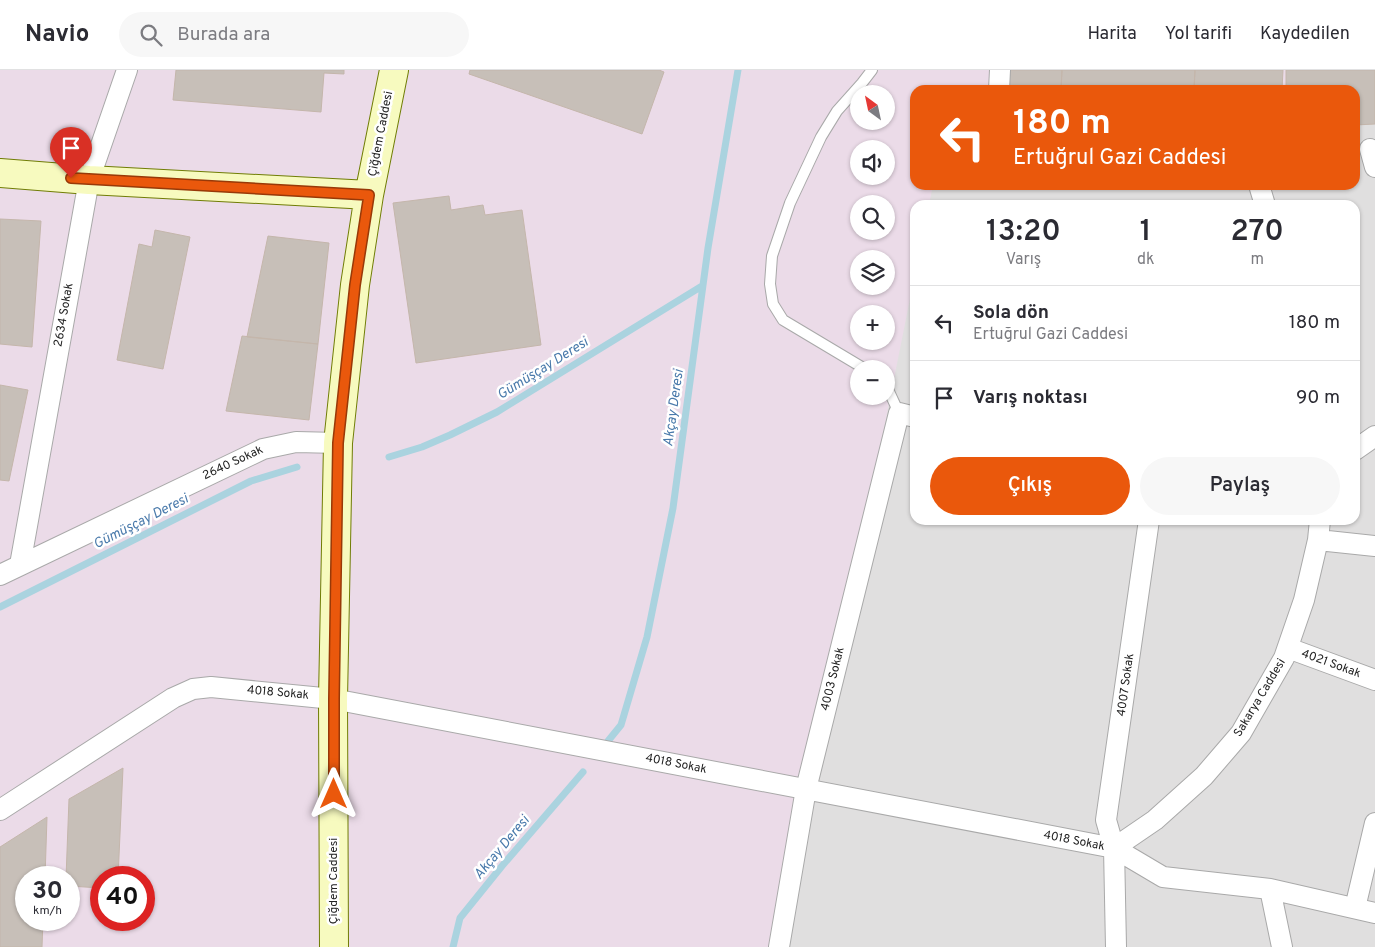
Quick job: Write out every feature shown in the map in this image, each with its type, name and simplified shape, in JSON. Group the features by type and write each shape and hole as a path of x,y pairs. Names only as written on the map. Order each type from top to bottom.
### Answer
{"street":[{"name":"2634 Sokak","path":"20,565 89,180 126,70"},
{"name":"Çiğdem Caddesi","path":"334,947 334,699 338,443 355,285 369,195 394,70"},
{"path":"999,85 1000,70"},
{"path":"0,173 89,180 369,195"},
{"name":"4003 Sokak","path":"779,947 806,789 907,415"},
{"path":"1360,446 1375,436"},
{"name":"2640 Sokak","path":"0,575 263,449 296,442 338,443"},
{"name":"4007 Sokak","path":"1114,848 1106,820 1148,525"},
{"name":"Sakarya Caddesi","path":"1114,848 1155,820 1204,776 1241,733 1288,648 1304,600 1318,540 1320,525"},
{"path":"1318,540 1375,546"},
{"name":"4021 Sokak","path":"1288,648 1375,680"},
{"name":"4018 Sokak","path":"0,810 172,698 192,689 211,687 334,699 1114,848 1163,877 1270,889 1375,913"},
{"path":"1354,908 1375,823"},
{"path":"1114,848 1116,947"},
{"path":"1270,889 1282,947"}],"lane":[{"path":"850,360 784,320 773,304 770,284 772,256 790,203 821,137 837,110 872,70"},
{"path":"895,398 907,415"}],"shaded area":[{"path":"0,70 1375,70 1360,85 910,85 910,190 932,190 930,200 910,200 910,299 895,374 895,360 850,360 850,405 889,405 780,947 0,947"},
{"path":"1360,124 1375,124 1375,947 764,947 884,405 895,405 895,360 893,360 910,275 910,525 1360,525 1360,200 927,200 929,190 1360,190"}],"building":[{"path":"176,70 344,70 344,74 324,73 321,112 173,100"},
{"path":"470,70 659,70 664,72 642,134 469,74"},
{"path":"1010,70 1062,70 1061,85 1008,85"},
{"path":"1062,70 1195,70 1194,85 1061,85"},
{"path":"1195,70 1283,70 1282,85 1194,85"},
{"path":"1286,70 1375,70 1375,124 1360,125 1360,85 1286,85"},
{"path":"449,196 451,210 483,205 485,215 522,210 541,345 416,363 393,203"},
{"path":"0,219 41,221 32,347 0,344"},
{"path":"155,230 190,237 163,369 117,360 139,244 152,247"},
{"path":"268,236 329,243 318,344 247,337"},
{"path":"242,336 318,344 309,420 226,411"},
{"path":"0,385 28,390 9,481 0,480"},
{"path":"123,768 119,866 90,866 90,887 80,887 80,866 66,866 69,799"},
{"path":"47,817 45,866 15,866 15,931 43,931 42,947 0,947 0,847"}],"waterway":[{"name":"Akçay Deresi","path":"608,741 621,725 647,637 673,508 708,248 738,70"},
{"name":"Gümüşçay Deresi","path":"389,457 422,447 497,412 702,286"},
{"name":"Gümüşçay Deresi","path":"0,607 251,481 297,467"},
{"name":"Akçay Deresi","path":"453,947 460,918 583,772"}],"route":[{"path":"71,178 369,195 355,285 338,443 334,794"}]}
